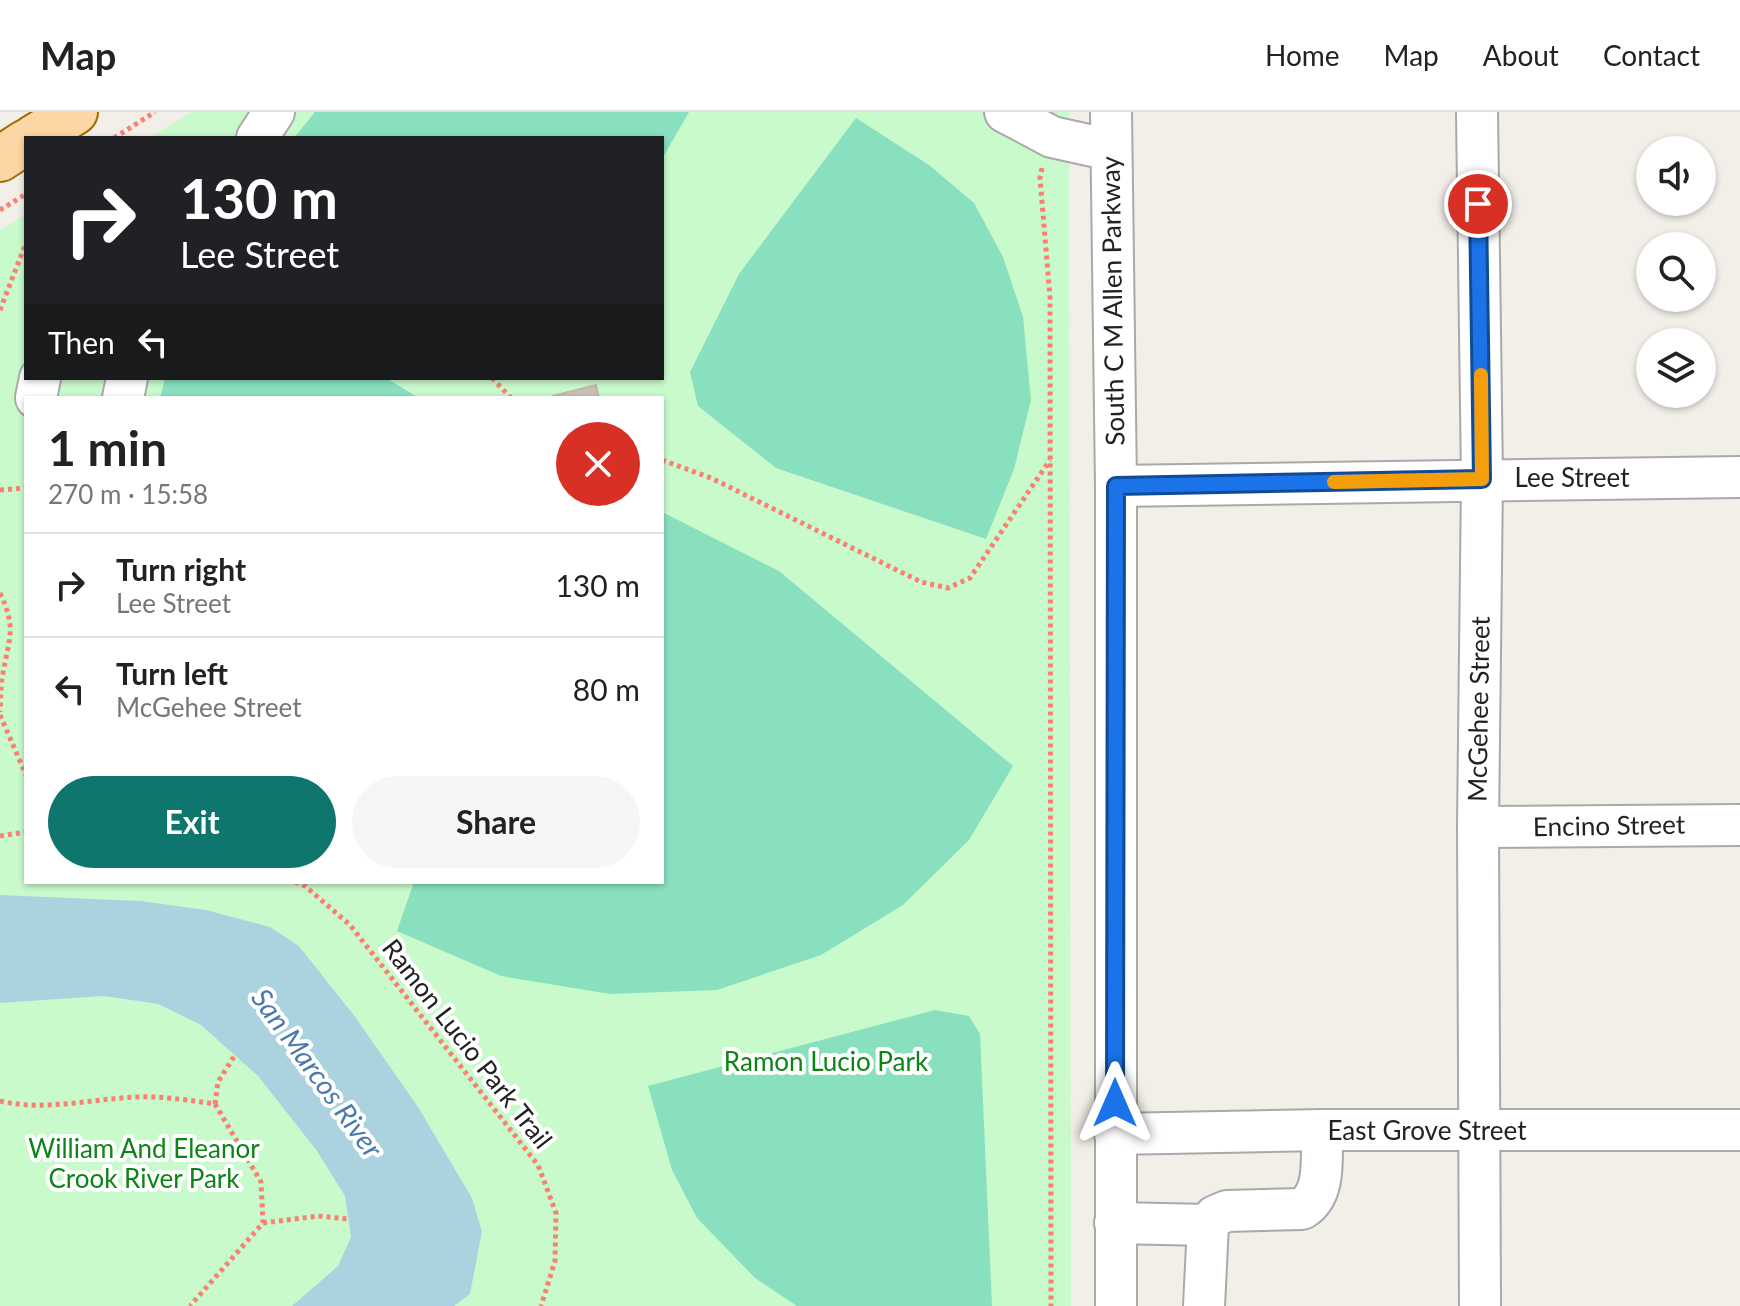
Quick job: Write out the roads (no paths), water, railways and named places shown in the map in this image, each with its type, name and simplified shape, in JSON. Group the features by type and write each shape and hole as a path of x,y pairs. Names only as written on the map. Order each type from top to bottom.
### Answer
{"main road":[{"path":"36,136 75,112"},
{"path":"0,159 24,143"}],"street":[{"path":"258,136 274,112"},
{"path":"1005,112 1052,137 1111,131"},
{"name":"McGehee Street","path":"1477,112 1482,479 1478,827 1480,1306"},
{"name":"South C M Allen Parkway","path":"1111,131 1116,486 1116,1306"},
{"name":"Lee Street","path":"1116,486 1740,477"},
{"name":"Encino Street","path":"1478,827 1740,825"},
{"path":"1204,1306 1208,1225 1215,1216 1227,1211 1302,1209 1312,1203 1319,1193 1322,1130"},
{"name":"East Grove Street","path":"1115,1134 1322,1130 1740,1130"},
{"path":"1115,1223 1208,1225"}],"water":[{"name":"San Marcos River","path":"0,895 141,901 206,910 270,927 299,946 356,1018 418,1107 472,1198 482,1232 470,1294 454,1306 292,1306 338,1266 351,1237 345,1196 317,1151 258,1076 201,1025 158,1004 104,996 0,1003"}],"park label":[{"name":"Ramon Lucio Park","path":"826,1062"},
{"name":"William And Eleanor Crook River Park","path":"144,1164"}]}
